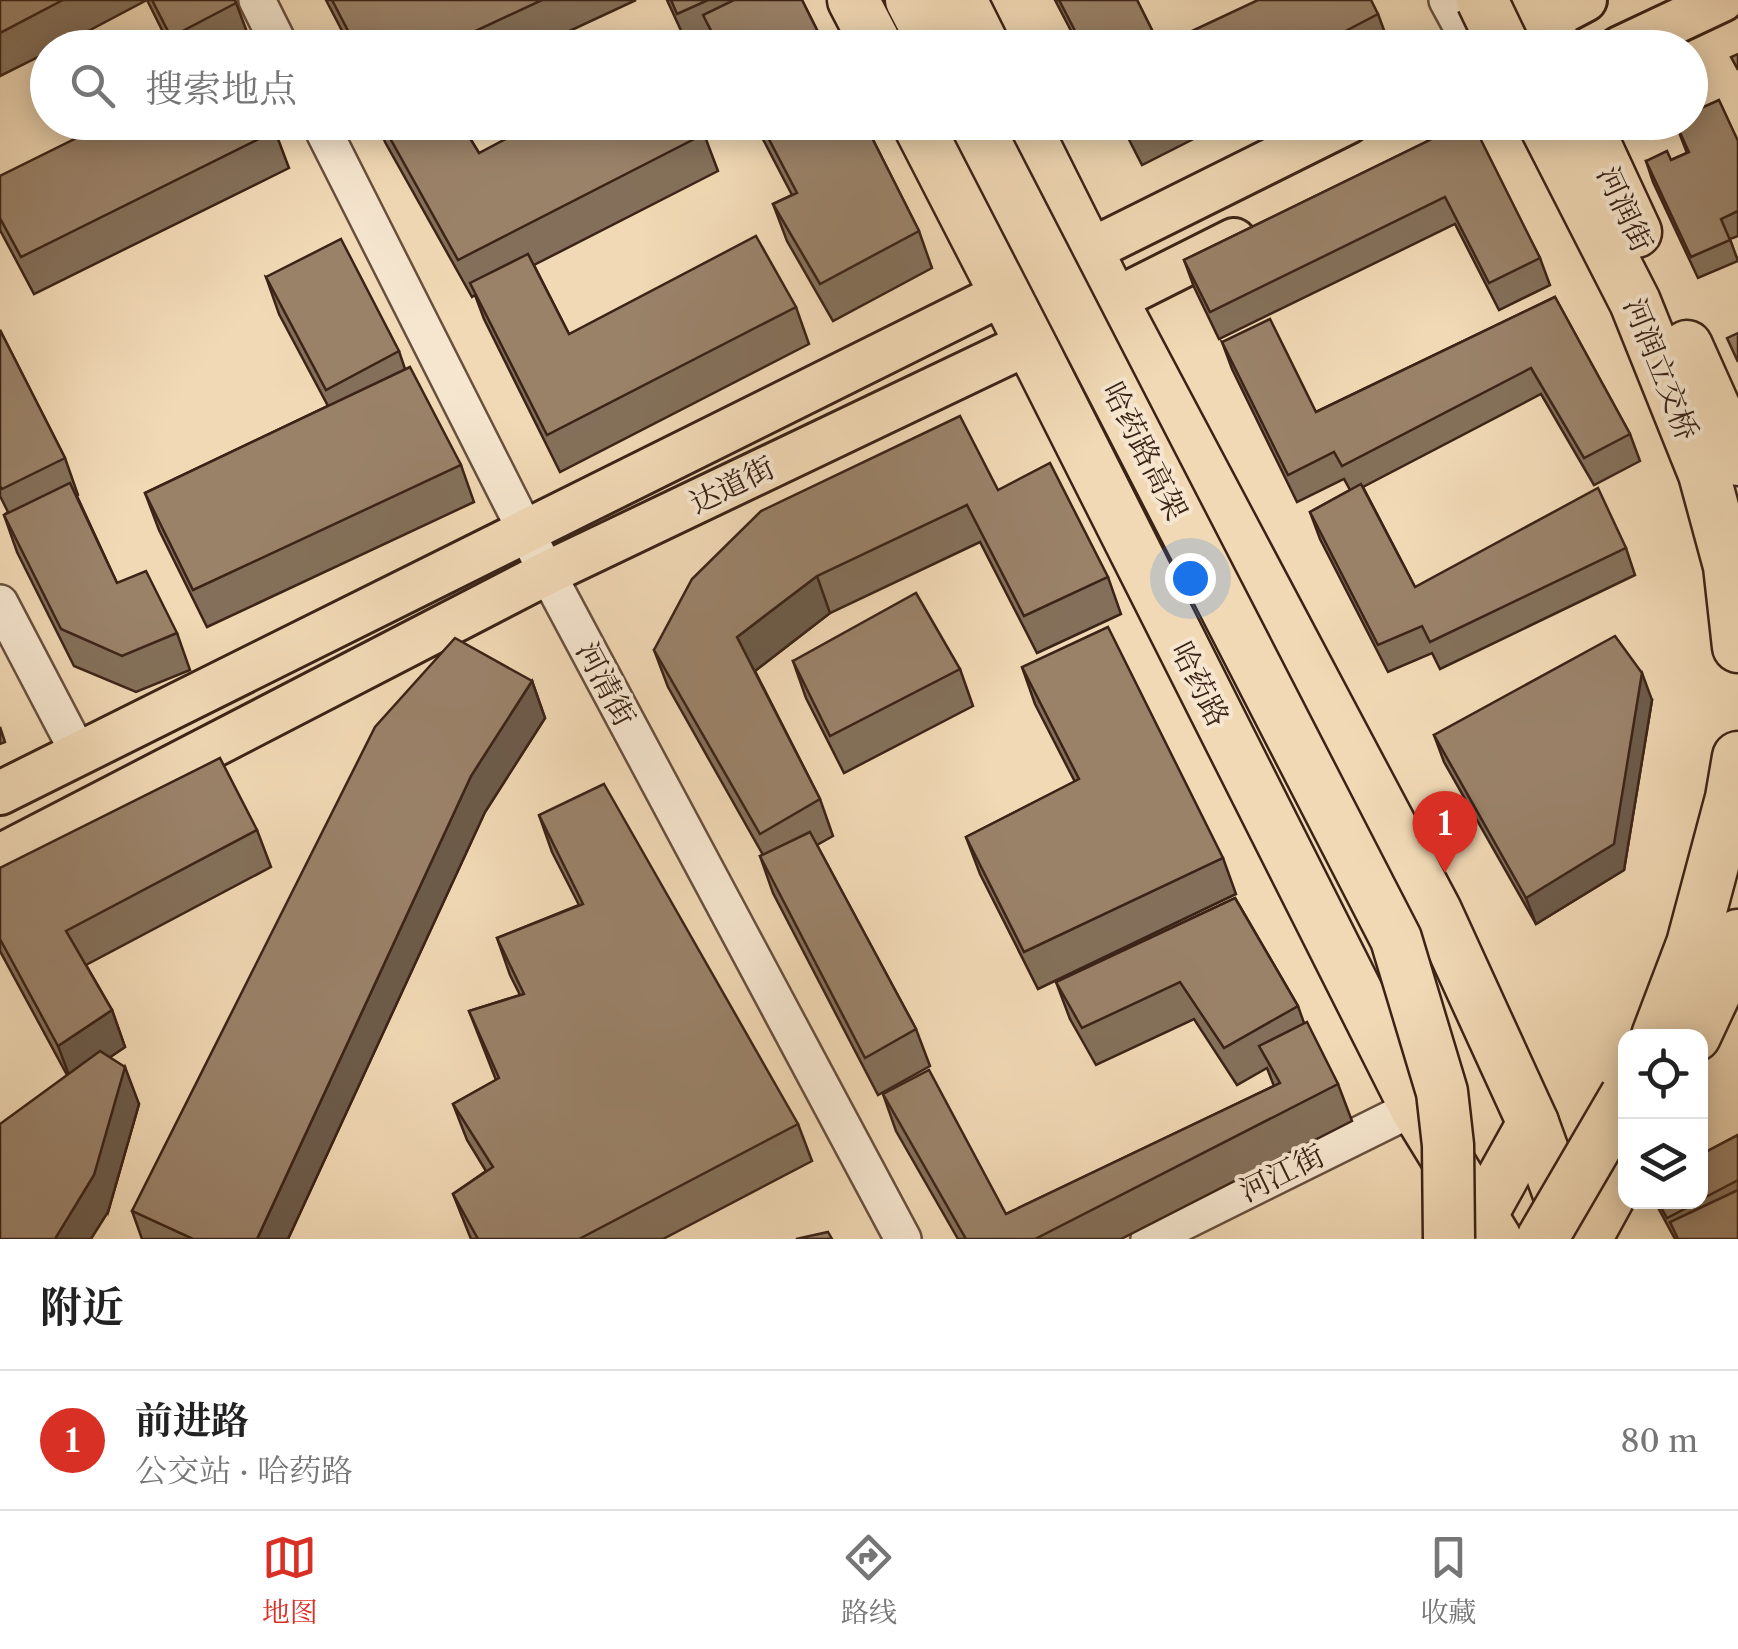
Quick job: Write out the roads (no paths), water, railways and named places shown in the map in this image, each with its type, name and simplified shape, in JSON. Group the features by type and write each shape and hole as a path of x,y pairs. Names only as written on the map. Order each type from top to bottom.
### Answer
{"highway":[{"path":"853,0 869,30"},
{"path":"911,0 927,30"},
{"path":"961,0 976,30"},
{"path":"1482,0 1545,23"},
{"name":"哈药路","path":"926,140 1415,1107 1474,1233"},
{"name":"哈药路高架","path":"984,140 1396,940 1442,1092 1448,1145 1474,1233"},
{"path":"1031,140 1436,911 1533,1123 1575,1239"},
{"name":"河润立交桥","path":"1552,140 1636,302 1704,474 1729,566 1737,639"},
{"name":"河润街","path":"1593,140 1738,460"},
{"path":"1660,1029 1692,944 1731,798 1738,756"},
{"path":"1699,1029 1734,956"},
{"path":"1542,1239 1618,1109"},
{"path":"1474,1233 1533,1123"},
{"path":"1586,1239 1618,1181"}],"main road":[{"path":"1658,30 1722,0"},
{"path":"0,792 1313,140"},
{"name":"达道街","path":"0,856 547,574 1029,343 1272,221"}],"street":[{"path":"256,0 272,30"},
{"path":"1447,0 1464,30"},
{"name":"河清街","path":"328,140 547,574 903,1239"},
{"path":"0,603 78,752"},
{"name":"河江街","path":"1149,1239 1415,1107"}],"place":[{"name":"前进路","path":"1445,873"}]}
